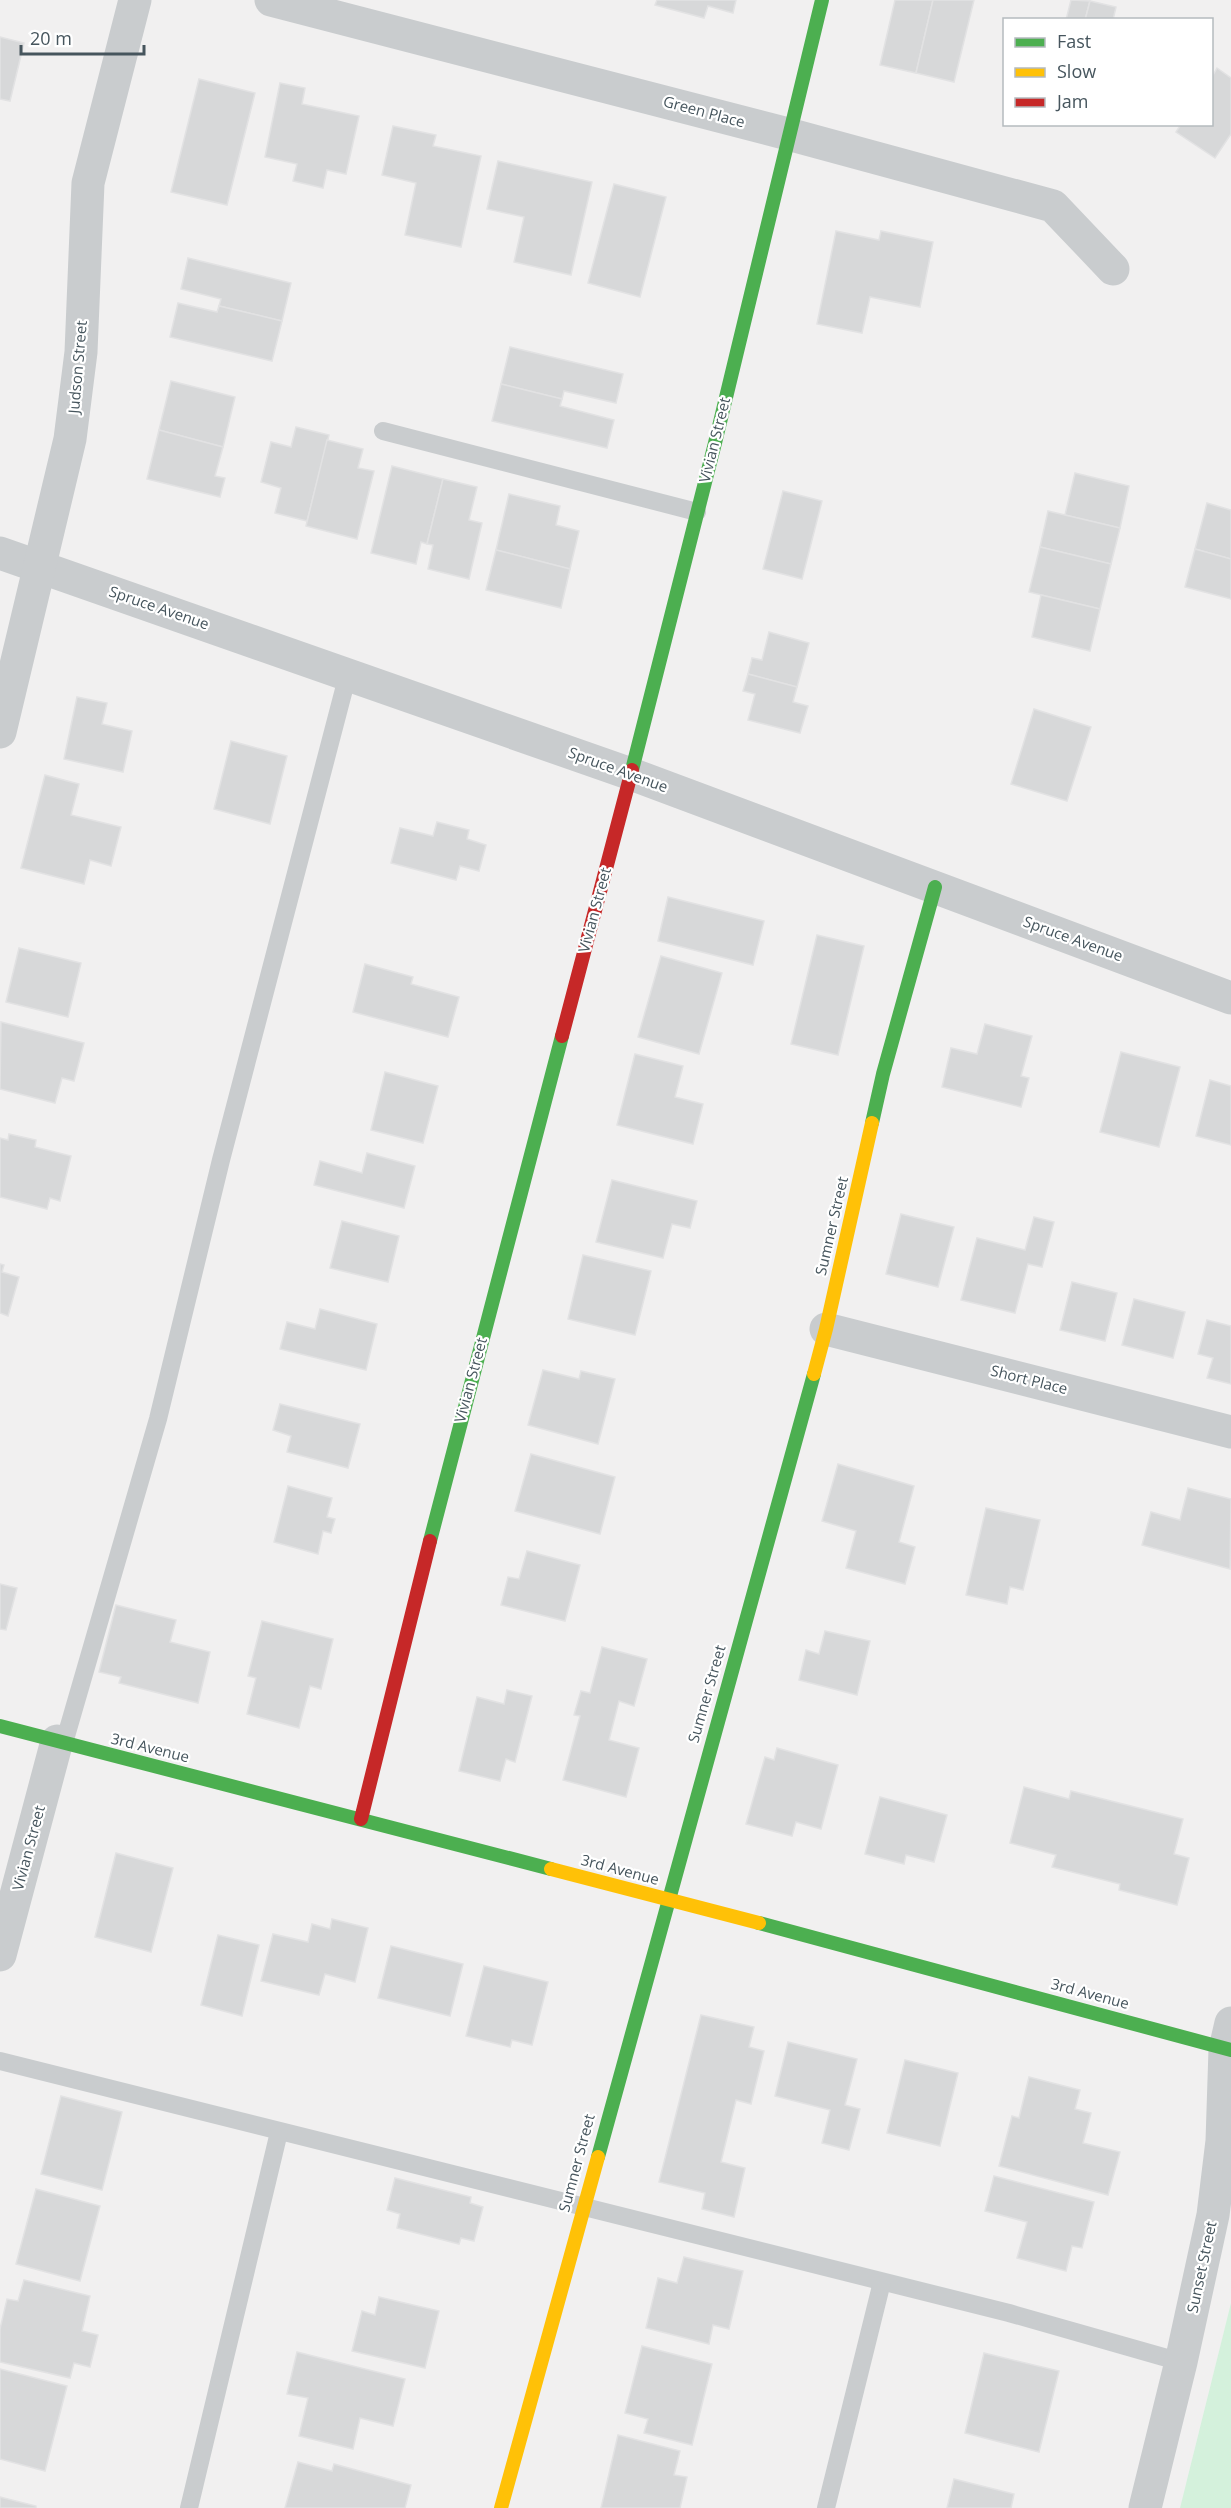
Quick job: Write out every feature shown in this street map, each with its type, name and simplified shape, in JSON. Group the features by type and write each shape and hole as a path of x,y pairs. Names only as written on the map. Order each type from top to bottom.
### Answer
{"street":[{"name":"Judson Street","path":"0,732 70,439 81,352 88,183 135,0"},
{"name":"Green Place","path":"272,0 788,134 1053,206 1113,268"},
{"name":"Vivian Street","path":"360,1819 443,1487 631,774 822,0"},
{"name":"Spruce Avenue","path":"0,553 631,774 1231,998"},
{"name":"Sumner Street","path":"501,2508 826,1329 883,1074 935,887"},
{"name":"Short Place","path":"826,1329 1231,1432"},
{"name":"3rd Avenue","path":"0,1726 1229,2041"},
{"name":"Vivian Street","path":"0,1954 61,1742"},
{"name":"Sunset Street","path":"1145,2508 1181,2362 1213,2215 1222,2141 1229,2041"}],"lane":[{"path":"383,432 697,512"},
{"path":"61,1742 158,1419 230,1126 348,674"},
{"path":"0,2061 1009,2313 1181,2362"},
{"path":"189,2508 279,2132"},
{"path":"826,2508 882,2282"}],"green space":[{"path":"1231,2303 1231,2508 1180,2508"}],"building":[{"path":"657,0 736,0 733,13 708,6 704,18 655,5"},
{"path":"895,0 933,0 916,73 880,65"},
{"path":"933,0 974,0 954,82 916,73"},
{"path":"1071,0 1090,1 1086,18 1066,18"},
{"path":"1090,1 1116,7 1113,18 1086,18"},
{"path":"0,37 24,43 10,101 0,99"},
{"path":"1217,68 1231,78 1231,134 1215,158 1176,132 1180,126 1213,126 1213,75"},
{"path":"199,79 255,93 227,205 171,192"},
{"path":"280,83 305,88 302,104 359,116 346,174 327,170 323,188 293,181 297,164 265,157"},
{"path":"393,126 436,135 433,146 481,156 461,247 405,235 416,183 382,175"},
{"path":"498,161 592,182 571,275 514,262 524,217 487,209"},
{"path":"614,184 666,197 640,297 588,283"},
{"path":"836,231 879,240 881,231 933,242 920,307 870,297 862,333 817,324"},
{"path":"188,258 291,283 282,321 219,306 221,299 181,289"},
{"path":"178,303 217,312 219,306 282,321 272,361 170,337"},
{"path":"510,347 623,374 616,403 564,391 562,399 501,384"},
{"path":"171,381 235,397 223,447 159,430"},
{"path":"501,384 562,399 560,406 614,420 607,448 492,421"},
{"path":"296,427 329,435 307,521 275,513 281,488 261,482 271,442 291,447"},
{"path":"159,430 223,447 215,476 225,478 220,497 147,479"},
{"path":"327,440 363,449 358,468 374,471 357,539 306,526"},
{"path":"392,466 443,479 427,544 421,542 416,564 371,553"},
{"path":"1075,473 1129,486 1120,528 1065,515"},
{"path":"443,479 477,487 469,520 482,523 469,579 428,569 433,545 427,544"},
{"path":"783,491 822,501 802,579 763,569"},
{"path":"509,494 560,506 556,525 579,531 570,569 496,550"},
{"path":"1207,503 1231,510 1231,559 1195,549"},
{"path":"1048,511 1120,528 1111,564 1040,547"},
{"path":"1040,547 1111,564 1100,609 1029,592"},
{"path":"1195,549 1231,559 1231,599 1185,587"},
{"path":"496,550 570,569 561,608 486,590"},
{"path":"1041,595 1100,609 1090,651 1032,637"},
{"path":"769,632 809,643 797,687 748,674 752,658 762,660"},
{"path":"748,674 797,687 793,702 808,706 800,733 748,720 755,694 743,691"},
{"path":"77,697 107,703 102,724 132,731 123,772 64,759"},
{"path":"1034,709 1091,727 1067,801 1011,784"},
{"path":"231,741 287,756 270,824 214,809"},
{"path":"45,775 79,784 71,815 121,827 111,866 90,860 84,884 21,868"},
{"path":"437,822 469,830 467,839 486,845 479,871 460,866 456,880 391,863 400,828 433,836"},
{"path":"668,897 764,921 753,965 658,941"},
{"path":"817,935 864,946 838,1055 791,1044"},
{"path":"19,948 81,963 68,1017 6,1002"},
{"path":"661,956 722,973 699,1054 638,1037"},
{"path":"365,964 413,977 411,984 459,997 448,1037 353,1012"},
{"path":"1,1022 84,1043 74,1081 62,1078 55,1103 0,1089"},
{"path":"985,1024 1032,1036 1021,1076 1029,1078 1021,1107 942,1087 951,1048 977,1054"},
{"path":"1121,1052 1180,1067 1159,1147 1100,1132"},
{"path":"635,1054 683,1066 675,1097 703,1104 693,1144 617,1125"},
{"path":"385,1072 438,1086 423,1143 371,1130"},
{"path":"1210,1080 1231,1086 1231,1145 1196,1136"},
{"path":"9,1134 36,1140 35,1147 71,1156 60,1201 50,1198 47,1209 0,1197 0,1138 8,1140"},
{"path":"367,1153 415,1166 404,1208 314,1185 320,1161 362,1173"},
{"path":"612,1180 697,1201 690,1228 672,1224 663,1258 596,1242"},
{"path":"901,1214 954,1227 938,1287 886,1274"},
{"path":"1034,1217 1054,1222 1042,1267 1028,1264 1015,1313 961,1300 977,1238 1025,1250"},
{"path":"342,1221 399,1236 388,1282 330,1268"},
{"path":"583,1255 651,1271 635,1335 568,1319"},
{"path":"0,1264 4,1265 2,1272 19,1277 8,1316 0,1313"},
{"path":"1072,1282 1117,1293 1105,1341 1060,1330"},
{"path":"1134,1299 1185,1312 1173,1358 1122,1345"},
{"path":"320,1309 377,1324 366,1370 280,1349 287,1322 315,1329"},
{"path":"1207,1320 1231,1326 1231,1384 1207,1378 1213,1358 1198,1354"},
{"path":"543,1370 579,1379 581,1371 615,1379 598,1444 528,1425"},
{"path":"280,1404 360,1424 348,1468 287,1452 291,1436 273,1430"},
{"path":"531,1454 615,1477 600,1534 515,1511"},
{"path":"838,1464 914,1486 899,1542 915,1547 905,1584 846,1568 856,1531 822,1521"},
{"path":"288,1486 332,1498 327,1517 335,1519 331,1533 323,1531 318,1554 274,1542"},
{"path":"1188,1488 1231,1499 1230,1569 1142,1545 1151,1512 1180,1520"},
{"path":"986,1508 1040,1520 1023,1590 1010,1587 1007,1604 966,1595"},
{"path":"527,1551 580,1565 565,1621 501,1605 508,1577 519,1579"},
{"path":"0,1584 17,1588 6,1630 0,1629"},
{"path":"116,1605 176,1620 170,1642 210,1652 198,1703 119,1683 121,1677 99,1672"},
{"path":"262,1621 333,1639 321,1689 310,1686 299,1728 247,1714 256,1678 248,1676"},
{"path":"825,1631 870,1641 857,1695 799,1680 806,1650 819,1654"},
{"path":"602,1647 647,1659 634,1706 619,1701 609,1740 639,1748 626,1797 563,1780 580,1716 574,1715 581,1691 590,1693"},
{"path":"507,1690 532,1696 515,1762 506,1759 500,1781 459,1771 477,1697 504,1704"},
{"path":"777,1748 838,1765 821,1829 796,1822 792,1836 746,1824 765,1757 774,1760"},
{"path":"1024,1787 1069,1799 1071,1791 1183,1819 1174,1854 1189,1858 1177,1905 1119,1890 1120,1884 1052,1867 1056,1855 1010,1843"},
{"path":"880,1797 947,1815 934,1862 906,1855 904,1864 865,1854"},
{"path":"116,1853 173,1868 151,1952 95,1937"},
{"path":"332,1919 368,1928 355,1982 325,1974 319,1995 261,1981 273,1934 308,1942 312,1924 330,1929"},
{"path":"218,1935 259,1945 242,2016 201,2005"},
{"path":"391,1946 463,1964 450,2016 378,1998"},
{"path":"484,1966 548,1982 532,2045 512,2040 510,2047 466,2036"},
{"path":"701,2015 754,2027 749,2047 764,2051 751,2104 736,2100 721,2162 745,2168 734,2217 702,2209 705,2193 659,2182"},
{"path":"788,2042 857,2059 845,2105 860,2109 849,2150 822,2143 830,2110 775,2096"},
{"path":"905,2060 958,2073 940,2146 887,2133"},
{"path":"1029,2077 1080,2090 1075,2109 1091,2113 1083,2143 1120,2152 1108,2195 999,2166 1012,2116 1019,2118"},
{"path":"61,2096 122,2112 102,2190 41,2174"},
{"path":"994,2176 1094,2202 1082,2248 1072,2246 1066,2271 1017,2258 1027,2222 985,2211"},
{"path":"395,2178 471,2197 470,2203 483,2207 474,2241 461,2238 459,2244 397,2228 400,2214 387,2210"},
{"path":"36,2189 100,2206 80,2281 16,2264"},
{"path":"684,2257 743,2271 729,2329 713,2325 709,2344 646,2328 658,2278 677,2283"},
{"path":"24,2280 90,2296 82,2331 98,2335 90,2367 74,2363 70,2378 0,2362 0,2329 7,2299 18,2301"},
{"path":"379,2297 439,2311 425,2368 352,2351 362,2311 375,2315"},
{"path":"642,2346 712,2364 692,2445 644,2433 648,2419 625,2413"},
{"path":"297,2352 405,2379 393,2426 360,2418 353,2449 299,2436 308,2398 287,2394"},
{"path":"984,2353 1059,2371 1039,2452 965,2433"},
{"path":"0,2369 67,2386 45,2471 0,2459"},
{"path":"618,2435 680,2451 674,2475 687,2477 680,2508 601,2508"},
{"path":"298,2462 332,2471 334,2464 411,2485 405,2508 285,2508"},
{"path":"954,2479 1014,2494 1011,2508 947,2508"},
{"path":"0,2497 36,2506 36,2508 0,2508"}],"traffic: fast":[{"path":"632,770 715,443 822,0"},
{"path":"872,1123 883,1074 935,887"},
{"path":"430,1541 562,1036"},
{"path":"598,2157 814,1374"},
{"path":"0,1726 551,1869"},
{"path":"759,1923 1231,2050"}],"traffic: slow":[{"path":"814,1374 872,1123"},
{"path":"551,1869 759,1923"},
{"path":"501,2508 598,2157"}],"traffic: jam":[{"path":"562,1036 632,770"},
{"path":"361,1819 430,1541"}]}
